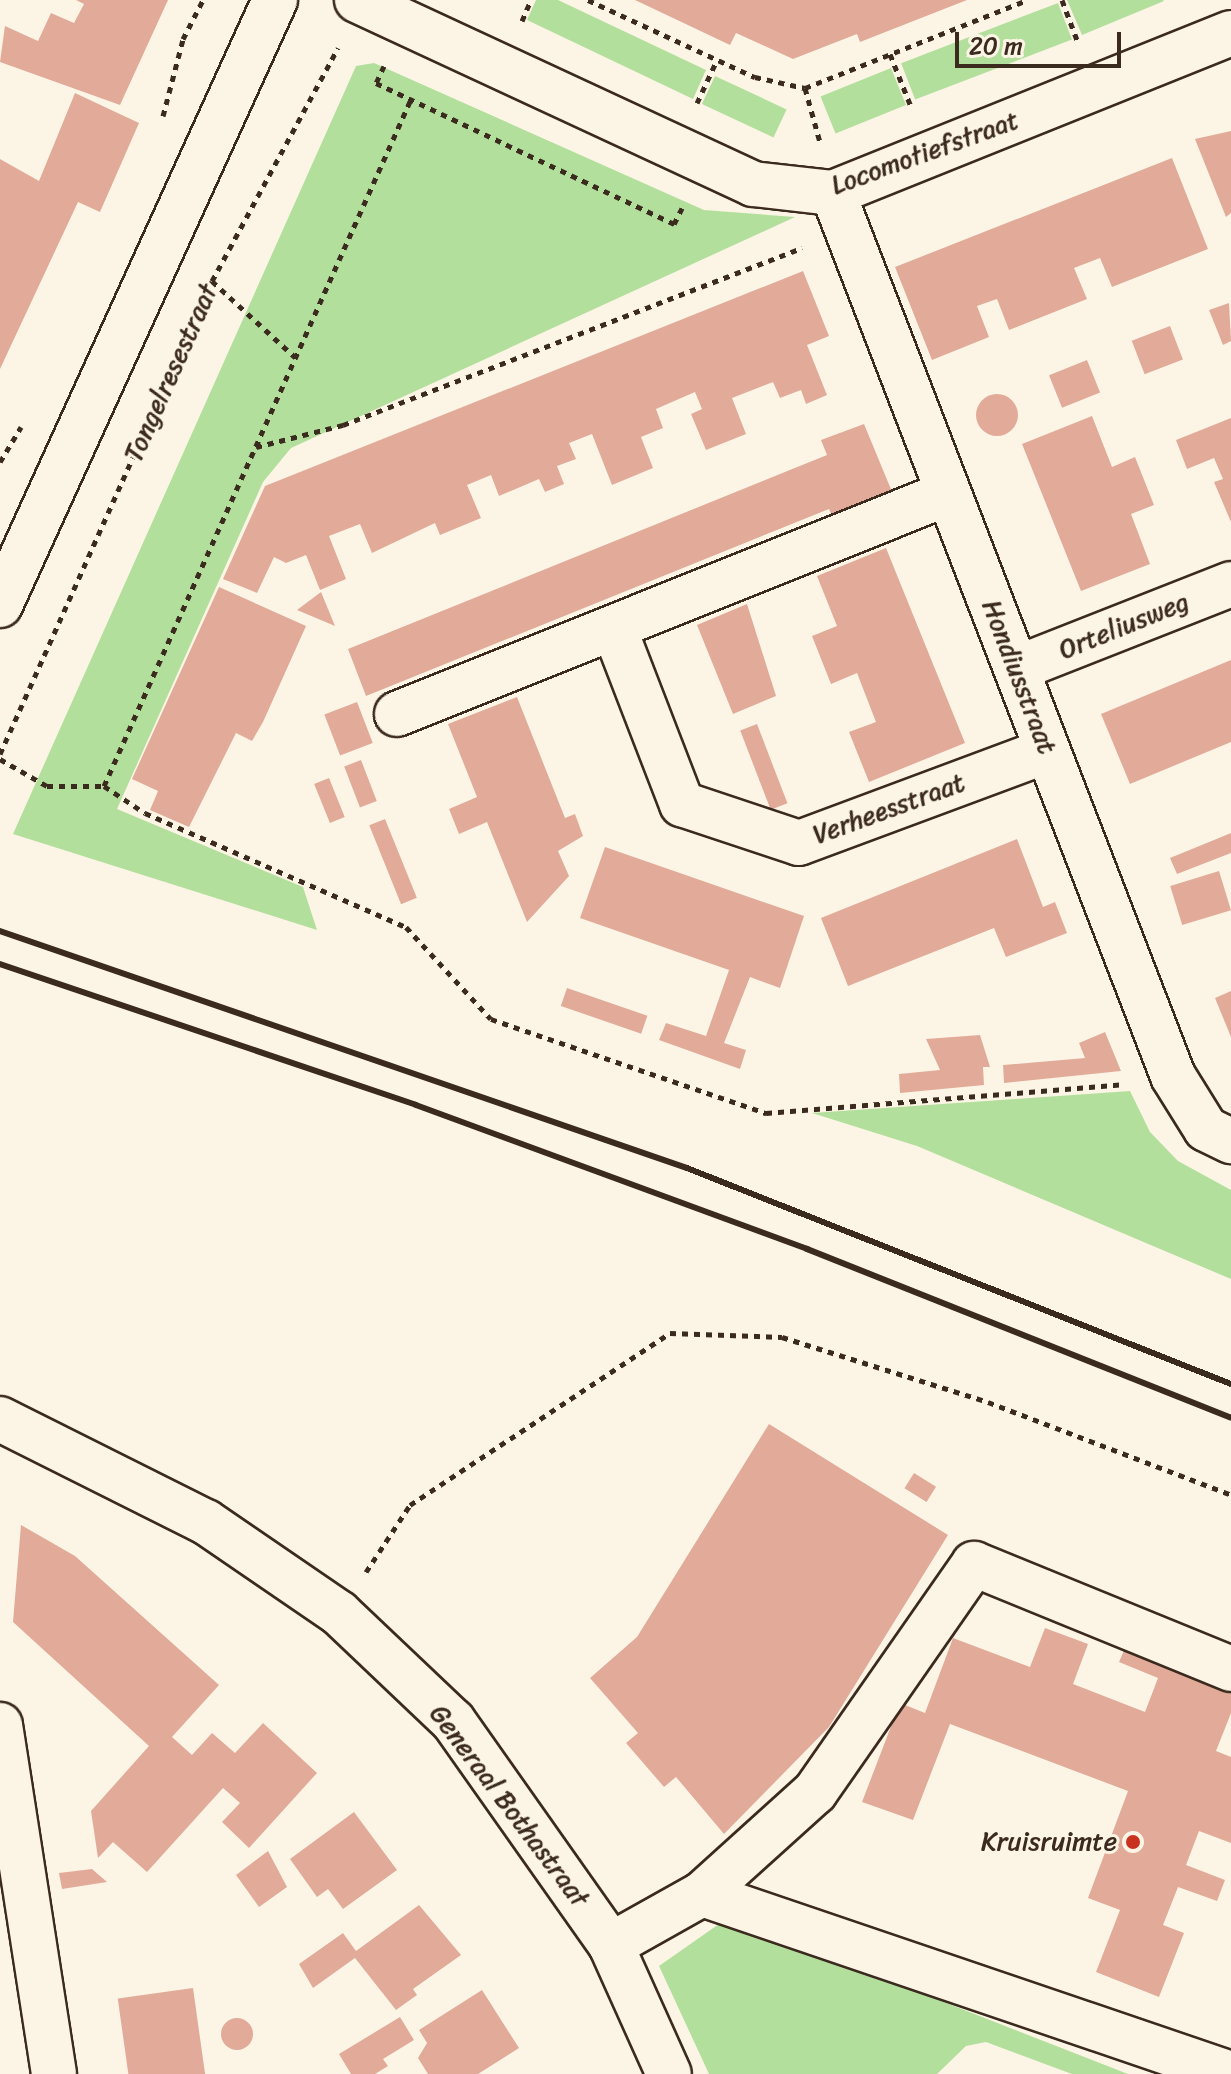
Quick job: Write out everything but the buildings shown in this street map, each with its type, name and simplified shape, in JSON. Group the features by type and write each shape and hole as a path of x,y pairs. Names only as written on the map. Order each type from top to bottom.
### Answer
{"street":[{"path":"0,605 275,0"},
{"name":"Locomotiefstraat","path":"358,1 753,184 840,212 1231,33"},
{"name":"Hondiusstraat","path":"840,212 946,494 1018,668 1046,751 1173,1076 1206,1129 1231,1141"},
{"path":"397,714 946,494"},
{"name":"Orteliusweg","path":"1018,668 1231,584"},
{"name":"Verheesstraat","path":"614,628 682,804 799,843 1046,751"},
{"name":"Generaal Bothastraat","path":"2,1430 206,1522 339,1613 453,1721 611,1945 669,2074"},
{"path":"611,1945 702,1894 815,1792 974,1564 1231,1669"},
{"path":"0,1725 54,2074"},
{"path":"702,1894 1231,2074"}],"path":[{"path":"588,0 755,77 805,88 1027,0"},
{"name":"Tongelresestraat","path":"0,757 212,281 358,1"},
{"path":"404,21 376,83 674,224 705,161"},
{"path":"104,786 411,99"},
{"name":"Locomotiefstraat","path":"255,448 343,425 840,212"},
{"path":"212,281 295,357"},
{"path":"0,757 47,786 104,786 145,813 406,927 491,1019 766,1113 1173,1076"},
{"path":"339,1613 410,1505 670,1333 782,1337 988,1402 1231,1495"}],"green space":[{"path":"536,0 558,0 706,70 693,99 527,20"},
{"path":"1067,0 1163,0 1164,1 1082,35"},
{"path":"1058,3 1072,39 915,100 901,63"},
{"path":"374,63 704,210 795,217 291,448 263,482 117,809 303,887 317,930 13,834 356,66"},
{"path":"891,68 906,105 836,134 821,96"},
{"path":"715,76 787,109 773,137 702,104"},
{"path":"1130,1091 1150,1132 1178,1161 1231,1190 1231,1279 917,1146 812,1113"},
{"path":"719,1924 744,1924 1128,2074 1072,2074 986,2042 966,2046 937,2074 709,2074 659,1966"}],"railway":[{"path":"0,931 687,1168 1231,1384"},
{"path":"0,964 416,1105 807,1249 1231,1418"}],"place":[{"name":"Kruisruimte","path":"1133,1842"}]}
